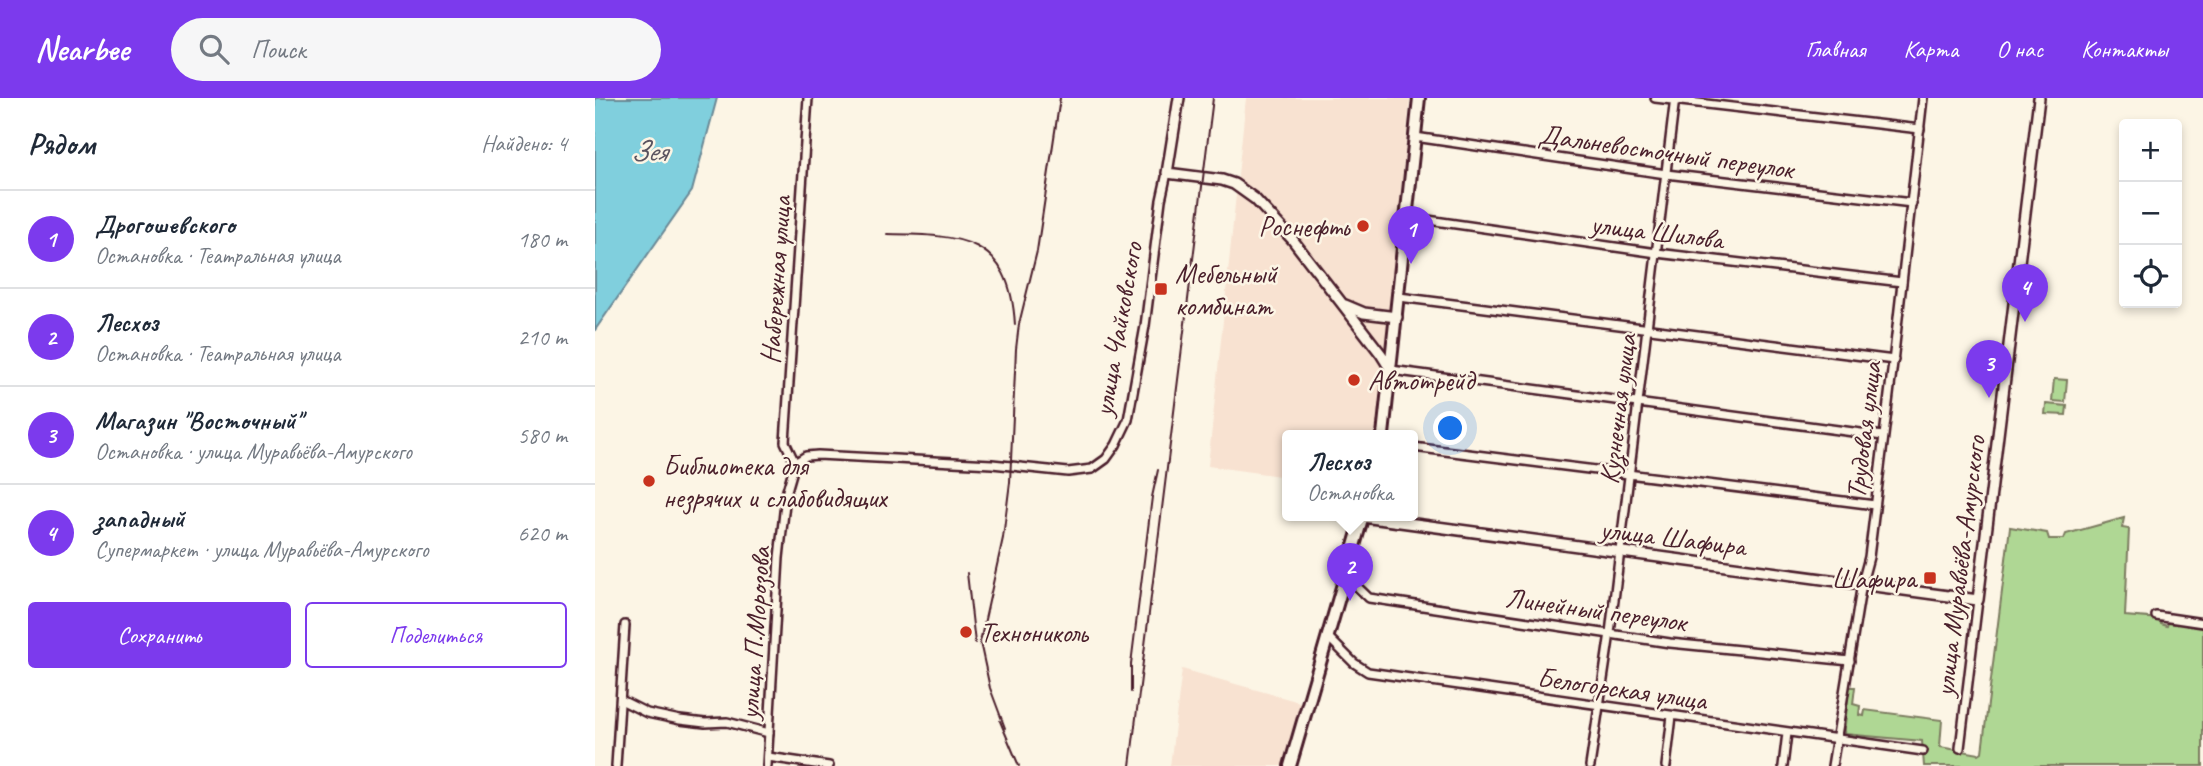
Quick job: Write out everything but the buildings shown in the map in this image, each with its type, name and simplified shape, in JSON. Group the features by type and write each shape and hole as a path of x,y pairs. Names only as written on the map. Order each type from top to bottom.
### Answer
{"main road":[{"path":"1384,430 1419,98"},
{"path":"1290,766 1361,521"}],"street":[{"name":"Набережная улица","path":"796,463 785,442 809,98"},
{"name":"улица Чайковского","path":"796,463 806,456 818,455 992,464 1068,472 1092,469 1106,459 1128,420 1179,98"},
{"path":"1655,98 1920,130"},
{"name":"Трудовая улица","path":"1832,766 1862,583 1869,557 1923,98"},
{"name":"улица Муравьёва-Амурского","path":"1960,748 2039,98"},
{"name":"Кузнечная улица","path":"1590,766 1648,329 1675,99"},
{"name":"Дальневосточный переулок","path":"1415,137 1666,174 1912,203"},
{"path":"1167,173 1222,180 1243,189 1255,199 1292,239 1391,370 1883,436"},
{"name":"улица Шилова","path":"1407,217 1657,253 1902,282"},
{"path":"1399,297 1894,360"},
{"path":"1341,302 1364,313 1397,317"},
{"path":"1418,448 1875,505"},
{"name":"улица П.Морозова","path":"767,766 779,558 786,494 796,463"},
{"name":"улица Шафира","path":"1397,521 1978,600"},
{"name":"Линейный переулок","path":"1345,575 1369,598 1670,643 1850,661"},
{"path":"2156,616 2203,623"},
{"path":"616,766 625,625"},
{"name":"Белогорская улица","path":"1328,637 1368,673 1923,751"},
{"path":"621,700 647,713 669,718 705,723 727,722 769,733"},
{"path":"1666,766 1672,716"},
{"path":"1783,766 1787,733"},
{"path":"768,757 829,766"}],"shaded area":[{"path":"1246,98 1410,98 1378,430 1282,430 1282,476 1208,466"},
{"path":"1182,669 1303,703 1285,766 1170,766"}],"green space":[{"path":"2054,379 2067,380 2065,402 2052,401"},
{"path":"2046,404 2067,406 2066,415 2045,414"},
{"path":"2124,518 2122,528 2129,529 2125,616 2161,619 2161,624 2167,626 2169,620 2203,626 2203,766 1924,766 1922,741 1844,734 1849,687 1855,687 1853,704 1860,706 1859,715 1864,716 1865,710 1942,720 1940,747 1979,754 1982,752 2010,527 2047,533 2049,539 2064,539 2066,534"}],"water":[{"name":"Зея","path":"595,98 717,98 692,191 595,330"}],"railway":[{"path":"1005,728 990,688 980,642 1003,538 1010,482 1019,324 1037,251 1060,98"},
{"path":"1130,766 1213,98"},
{"path":"887,234 938,236 977,246 992,257 1003,273 1011,296 1015,325"},
{"path":"1131,692 1131,664 1152,497 1158,470"},
{"path":"967,573 975,643"},
{"path":"1000,721 1019,766"}],"place":[{"name":"Роснефть","path":"1363,226"},
{"name":"Дрогошевского","path":"1411,264"},
{"name":"Мебельный комбинат","path":"1161,289"},
{"name":"западный","path":"2025,322"},
{"name":"Автотрейд","path":"1354,380"},
{"name":"Магазин \"Восточный\"","path":"1989,398"},
{"name":"Библиотека для незрячих и слабовидящих","path":"649,481"},
{"name":"Шафира","path":"1930,578"},
{"name":"Лесхоз","path":"1350,601"},
{"name":"Технониколь","path":"966,632"}]}
